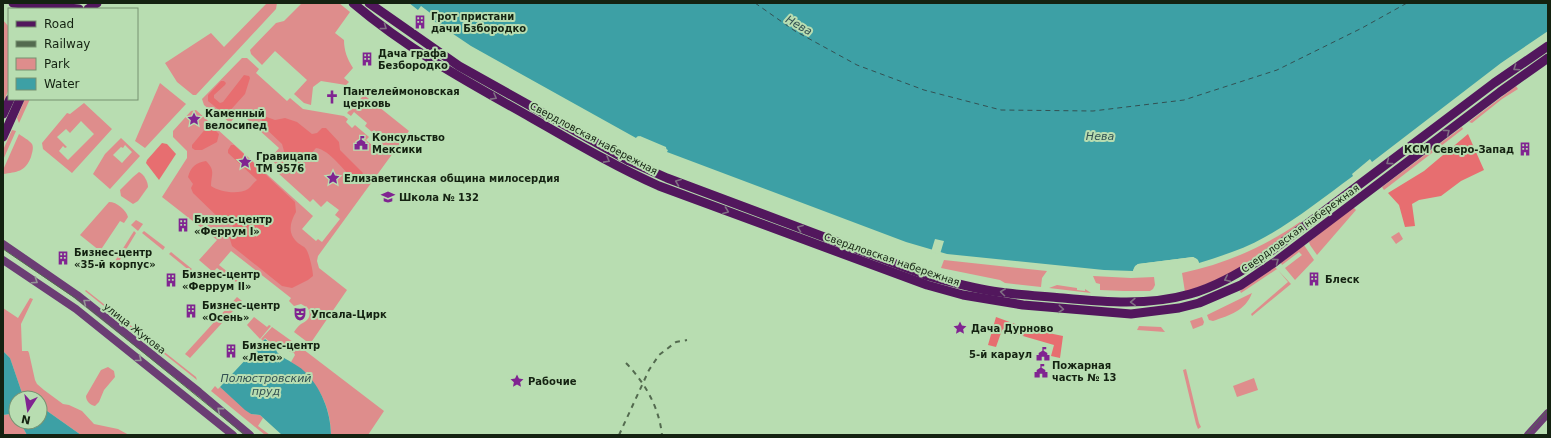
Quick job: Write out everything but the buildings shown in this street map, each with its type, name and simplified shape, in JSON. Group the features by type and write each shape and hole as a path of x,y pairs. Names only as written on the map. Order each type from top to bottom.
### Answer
{"main road":[{"path":"13,3 71,8"},
{"name":"Свердловская набережная","path":"353,3 405,42 453,74 627,171 659,186 896,275 963,295 1023,305 1131,314 1179,308 1199,303 1240,285 1275,262 1500,92 1548,58"},
{"name":"Свердловская набережная","path":"369,3 459,66 629,161 655,173 928,276 966,286 999,292 1106,302 1153,301 1172,298 1191,294 1235,275 1258,260 1494,83 1548,46"},
{"path":"3,114 10,100"},
{"path":"3,137 20,100"}],"street":[{"name":"улица Жукова","path":"3,244 77,295 199,392 250,435"},
{"path":"3,260 76,309 233,435"},
{"path":"1528,435 1548,413"}],"green space":[{"path":"267,3 277,3 276,9 196,95 193,95 177,82 165,63 211,33 224,47"},
{"path":"302,3 339,3 350,12 335,33 344,40 346,54 353,68 344,78 349,82 346,85 321,81 313,87 311,105 304,103 294,94 307,80 275,51 262,65 251,54 250,50 276,23 284,21"},
{"path":"3,20 8,26 8,91 3,103"},
{"path":"242,58 247,58 259,69 256,73 287,101 290,98 303,109 344,116 348,119 346,122 352,128 355,125 369,137 366,140 377,149 385,139 374,130 372,132 365,126 367,123 354,112 351,116 347,113 364,95 409,131 318,256 317,261 319,268 347,290 310,344 294,332 309,318 310,314 308,308 301,304 294,306 289,301 291,298 231,251 219,265 238,280 236,282 217,268 213,272 199,260 217,240 162,197 187,158 187,151 173,137 173,131 191,111 196,110 313,216 302,229 316,241 318,239 322,242 340,219 335,215 339,210 327,201 321,207 313,199 310,202 278,173 282,169 270,159 279,148 239,112 230,123 220,114 217,116 204,105 202,99"},
{"path":"160,83 186,104 145,148 135,141"},
{"path":"1516,86 1518,89 1502,99 1472,123 1469,122"},
{"path":"25,100 30,100 19,123 17,118"},
{"path":"84,103 112,129 72,173 43,149 42,143 67,113 70,114","holes":["81,121 94,134 68,160 59,151 63,146 65,148 67,147 57,137 66,129 70,133"]},
{"path":"1462,127 1463,129 1384,190 1382,187"},
{"path":"12,130 16,131 3,160 3,150"},
{"path":"19,134 28,140 33,146 29,162 26,166 16,172 3,174 3,170"},
{"path":"121,138 140,156 110,189 93,174 105,154","holes":["125,145 132,152 122,163 113,155"]},
{"path":"139,172 143,174 148,187 138,201 133,204 121,196 120,190"},
{"path":"109,202 115,203 121,207 128,217 124,223 120,221 100,251 80,235"},
{"path":"1353,207 1356,210 1317,255 1309,242"},
{"path":"136,220 143,224 138,231 131,225"},
{"path":"1300,222 1302,224 1255,259 1225,277 1185,292 1182,273 1214,265 1244,254"},
{"path":"134,231 136,233 118,263 115,261"},
{"path":"144,231 165,247 163,250 142,233"},
{"path":"1399,232 1403,239 1396,244 1391,237"},
{"path":"1304,245 1314,260 1295,280 1285,268 1302,255 1299,252 1282,265 1281,263"},
{"path":"171,252 192,269 190,271 169,254"},
{"path":"944,260 1047,271 1042,278 1041,287 1005,283 1000,280 941,268"},
{"path":"1275,267 1277,269 1241,293 1240,291"},
{"path":"1278,270 1291,284 1252,316 1251,314 1288,282"},
{"path":"1093,276 1131,278 1154,277 1155,285 1150,291 1100,290 1100,284 1096,283"},
{"path":"1057,285 1077,288 1077,290 1085,291 1085,289 1091,293 1049,288"},
{"path":"86,290 196,377 197,380 85,291"},
{"path":"1252,293 1245,304 1236,312 1213,321 1209,320 1207,315"},
{"path":"237,297 242,301 190,358 185,354"},
{"path":"30,298 33,299 21,324 22,351 28,351 35,380 44,390 21,390 10,358 3,351 3,308 18,318"},
{"path":"254,317 267,327 269,325 271,326 260,339 247,325"},
{"path":"1202,317 1204,322 1203,325 1193,329 1190,321"},
{"path":"1139,326 1161,327 1165,332 1137,330"},
{"path":"272,327 293,342 288,349 286,349 288,347 282,343 275,346 265,338 263,341 261,339"},
{"path":"295,343 384,411 368,435 331,435 328,413 320,393 308,376 291,362 295,355 289,351"},
{"path":"108,367 114,371 115,377 104,390 99,402 95,406 90,404 86,396 101,370"},
{"path":"1186,369 1201,427 1198,429 1183,370"},
{"path":"1254,378 1258,390 1237,397 1233,386"},
{"path":"215,386 218,389 220,387 251,414 260,415 263,418 258,426 270,435 265,435 211,391"},
{"path":"48,393 63,404 82,411 94,424 118,429 129,435 81,435 48,412"},
{"path":"8,414 8,430 24,430 27,435 3,435 3,415"}],"shaded area":[{"path":"244,75 249,76 250,78 245,94 227,114 224,114 208,101 208,95 221,81 224,81 226,83 225,85 214,95 214,98 220,103 223,102"},
{"path":"264,116 275,120 285,118 297,122 312,134 317,133 322,128 326,128 339,142 340,150 363,173 359,180 354,180 332,157 316,148 302,164 296,164 291,170 288,170 281,164 284,151 282,144 261,124"},
{"path":"211,126 219,134 217,142 202,150 195,150 192,148 192,145 207,127"},
{"path":"1468,134 1484,170 1461,181 1441,196 1419,200 1412,204 1415,226 1405,227 1399,205 1388,193 1424,171"},
{"path":"162,143 167,144 176,154 159,180 146,163"},
{"path":"231,145 234,145 295,202 296,212 291,225 291,232 295,240 307,251 311,262 313,276 292,288 282,286 232,246 229,236 233,225 229,222 222,221 193,193 191,188 193,184 188,177 189,173 194,166 206,161 212,170 211,186 219,190 229,192 244,191 257,180 228,153"},
{"path":"996,317 1029,329 1063,336 1060,358 1051,356 1054,345 1002,330 996,347 988,345"}],"water":[{"name":"Нева","path":"409,3 1548,3 1548,31 1501,63 1372,162 1370,159 1352,174 1353,176 1299,216 1257,241 1241,249 1199,263 1198,260 1193,257 1138,264 1133,271 1104,270 947,254 906,242 667,152 668,150 638,136 636,138 471,46 431,19 433,15 421,6 418,10"},
{"name":"Полюстровский пруд","path":"265,339 285,359 298,366 310,377 324,400 331,426 331,435 282,435 260,415 251,414 245,410 220,387"},
{"path":"3,351 10,358 21,390 8,390 8,414 3,415"},
{"path":"48,412 81,435 27,435 24,430 48,430"}],"pier":[{"path":"640,136 666,147 667,152 665,149 636,138"},
{"path":"935,239 944,241 940,254 931,252"},
{"path":"1193,257 1197,259 1199,263 1197,264 1193,259 1139,266 1135,271 1133,271 1135,266 1138,264"}],"ferry route":[{"path":"755,3 795,31 857,65 924,90 1001,110 1093,111 1184,100 1277,70 1362,28 1407,3"}],"tram line":[{"path":"3,249 81,302 245,435"},
{"path":"1526,435 1548,410"}],"railway":[{"path":"619,435 649,370 659,355 676,342 687,340"},
{"path":"626,363 645,387 650,396 658,415 662,435"}],"place":[{"name":"Грот пристани дачи Бзбородко","path":"420,22"},
{"name":"Дача графа Безбородко","path":"367,59"},
{"name":"Пантелеймоновская церковь","path":"332,97"},
{"name":"Каменный велосипед","path":"194,119"},
{"name":"Консульство Мексики","path":"361,143"},
{"name":"КСМ Северо-Запад","path":"1525,149"},
{"name":"Гравицапа ТМ 9576","path":"245,162"},
{"name":"Елизаветинская община милосердия","path":"333,178"},
{"name":"Школа № 132","path":"388,197"},
{"name":"Бизнес-центр «Феррум I»","path":"183,225"},
{"name":"Бизнес-центр «35-й корпус»","path":"63,258"},
{"name":"Блеск","path":"1314,279"},
{"name":"Бизнес-центр «Феррум II»","path":"171,280"},
{"name":"Бизнес-центр «Осень»","path":"191,311"},
{"name":"Упсала-Цирк","path":"300,314"},
{"name":"Дача Дурново","path":"960,328"},
{"name":"Бизнес-центр «Лето»","path":"231,351"},
{"name":"5-й караул","path":"1043,354"},
{"name":"Пожарная часть № 13","path":"1041,371"},
{"name":"Рабочие","path":"517,381"}]}
